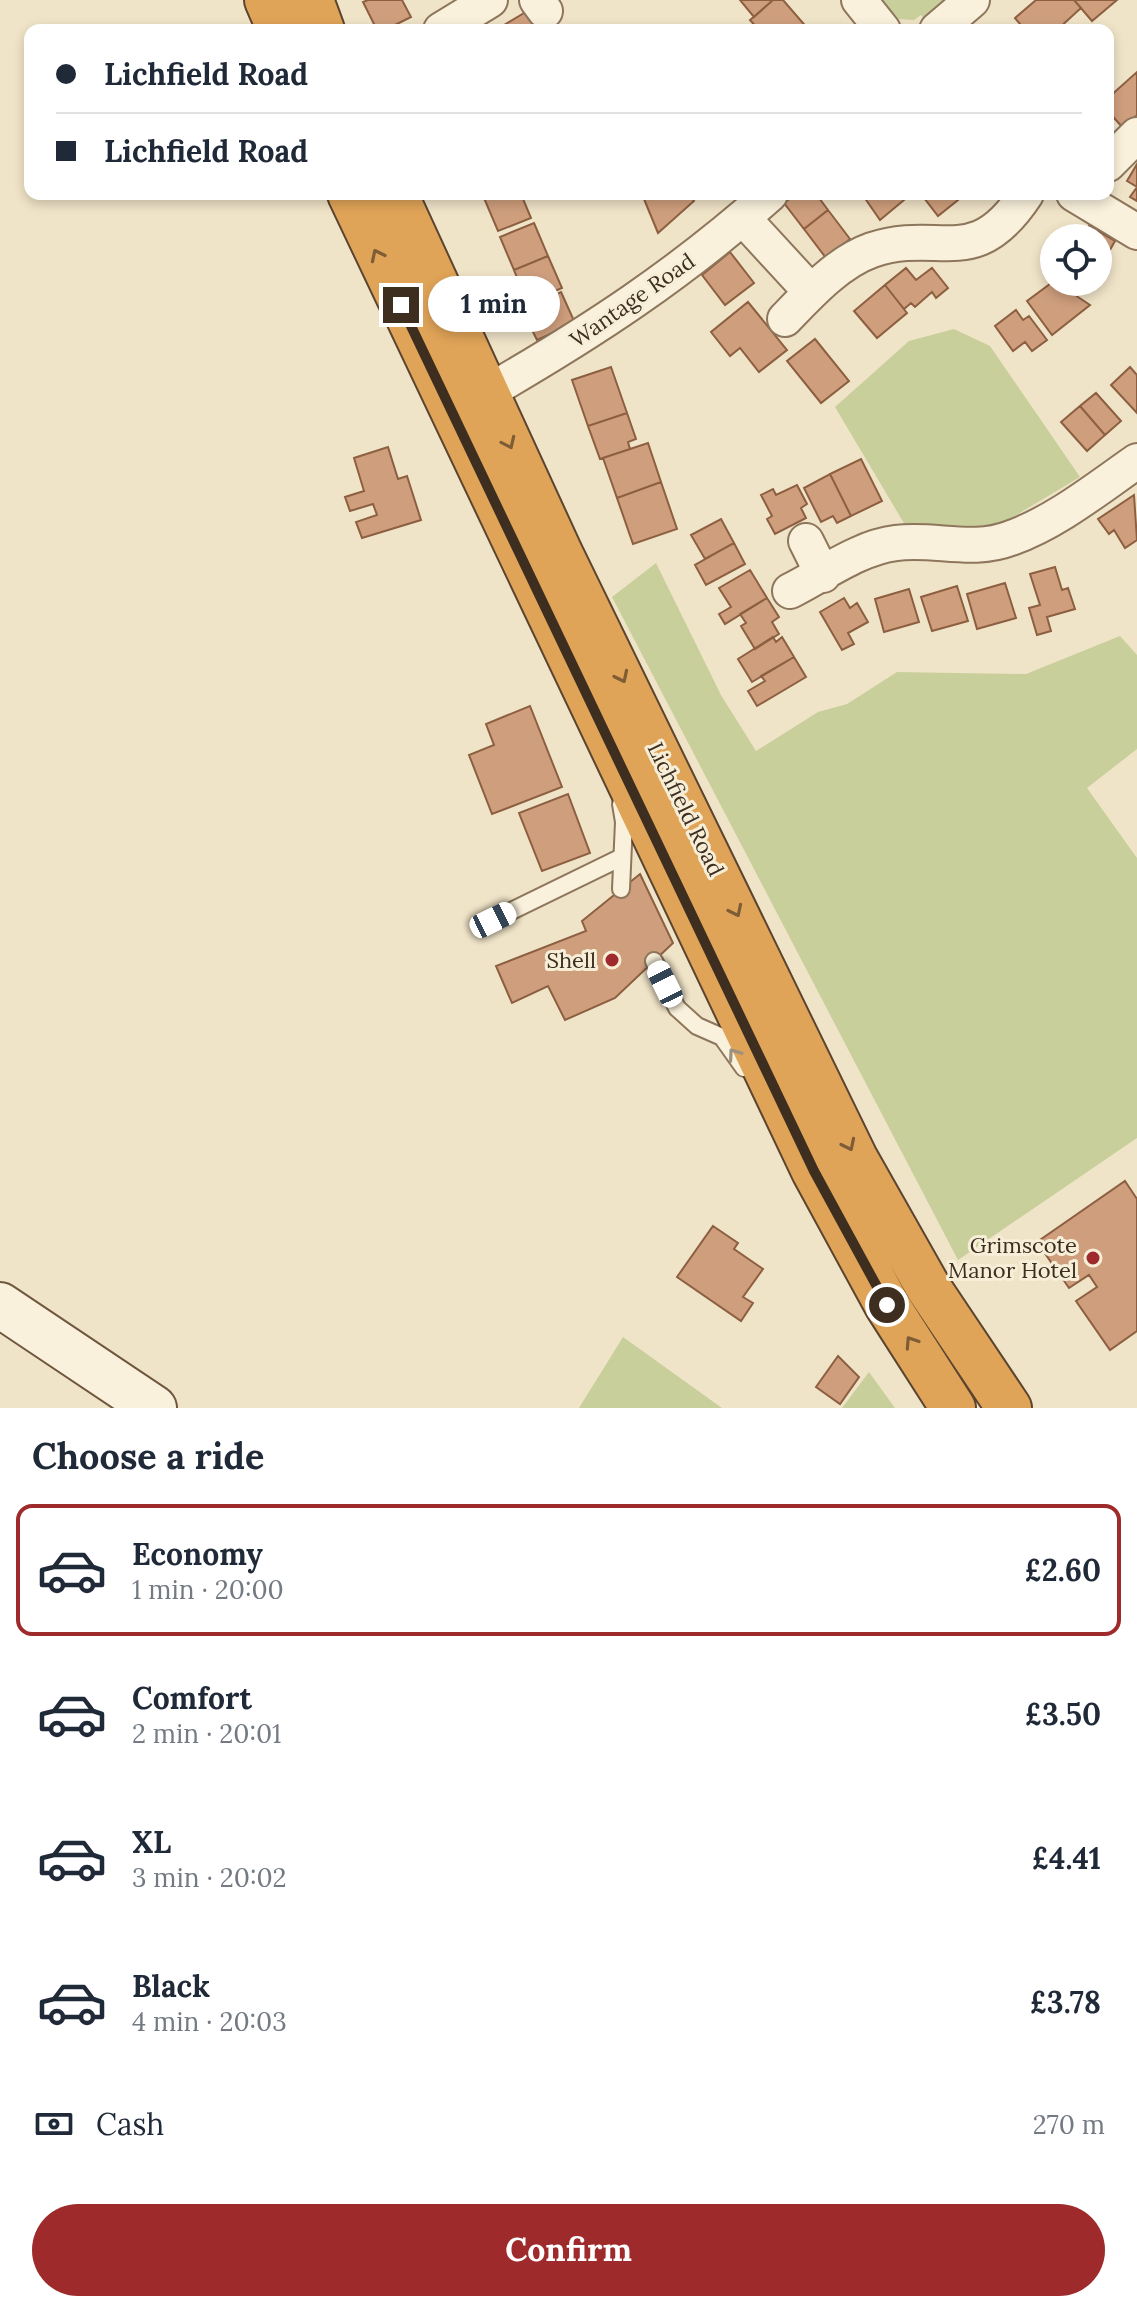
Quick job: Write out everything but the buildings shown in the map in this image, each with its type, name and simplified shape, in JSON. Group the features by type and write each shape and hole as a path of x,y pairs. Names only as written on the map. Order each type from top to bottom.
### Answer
{"highway":[{"path":"267,0 277,24"},
{"path":"311,0 320,24"},
{"name":"Lichfield Road","path":"353,200 786,1111 887,1305 953,1408"},
{"name":"Lichfield Road","path":"398,200 486,393 855,1158 928,1287 1009,1408"}],"main road":[{"path":"0,1305 154,1408"}],"street":[{"path":"451,24 490,0"},
{"path":"859,0 878,24"},
{"path":"944,24 972,0"},
{"path":"1114,158 1137,135"},
{"name":"Wantage Road","path":"486,393 584,337 655,289 763,200"},
{"path":"785,319 844,265 871,251 898,245 939,245 991,235 1012,215 1022,200"},
{"path":"1086,200 1137,232"},
{"path":"754,230 811,292"},
{"path":"790,591 895,543 977,547 1012,538 1044,522 1137,462"},
{"path":"806,541 823,575"}],"lane":[{"path":"601,723 624,822 621,889"},
{"path":"493,920 620,858"},
{"path":"654,961 677,1008 697,1026 722,1037 755,1085 786,1111"}],"green space":[{"path":"880,0 956,0 926,21 921,15 914,20 899,19"},
{"path":"954,329 990,346 1080,477 998,526 905,525 835,407 909,341"},
{"path":"656,563 721,695 756,751 818,712 847,704 897,672 1026,674 1120,636 1137,655 1137,749 1087,788 1137,858 1137,1138 958,1260 612,597"},
{"path":"623,1337 722,1408 579,1408"},
{"path":"869,1372 895,1408 842,1408"}],"place":[{"name":"Shell","path":"612,960"},
{"name":"Grimscote Manor Hotel","path":"1093,1258"}],"route":[{"path":"401,305 814,1171 887,1305"}]}
